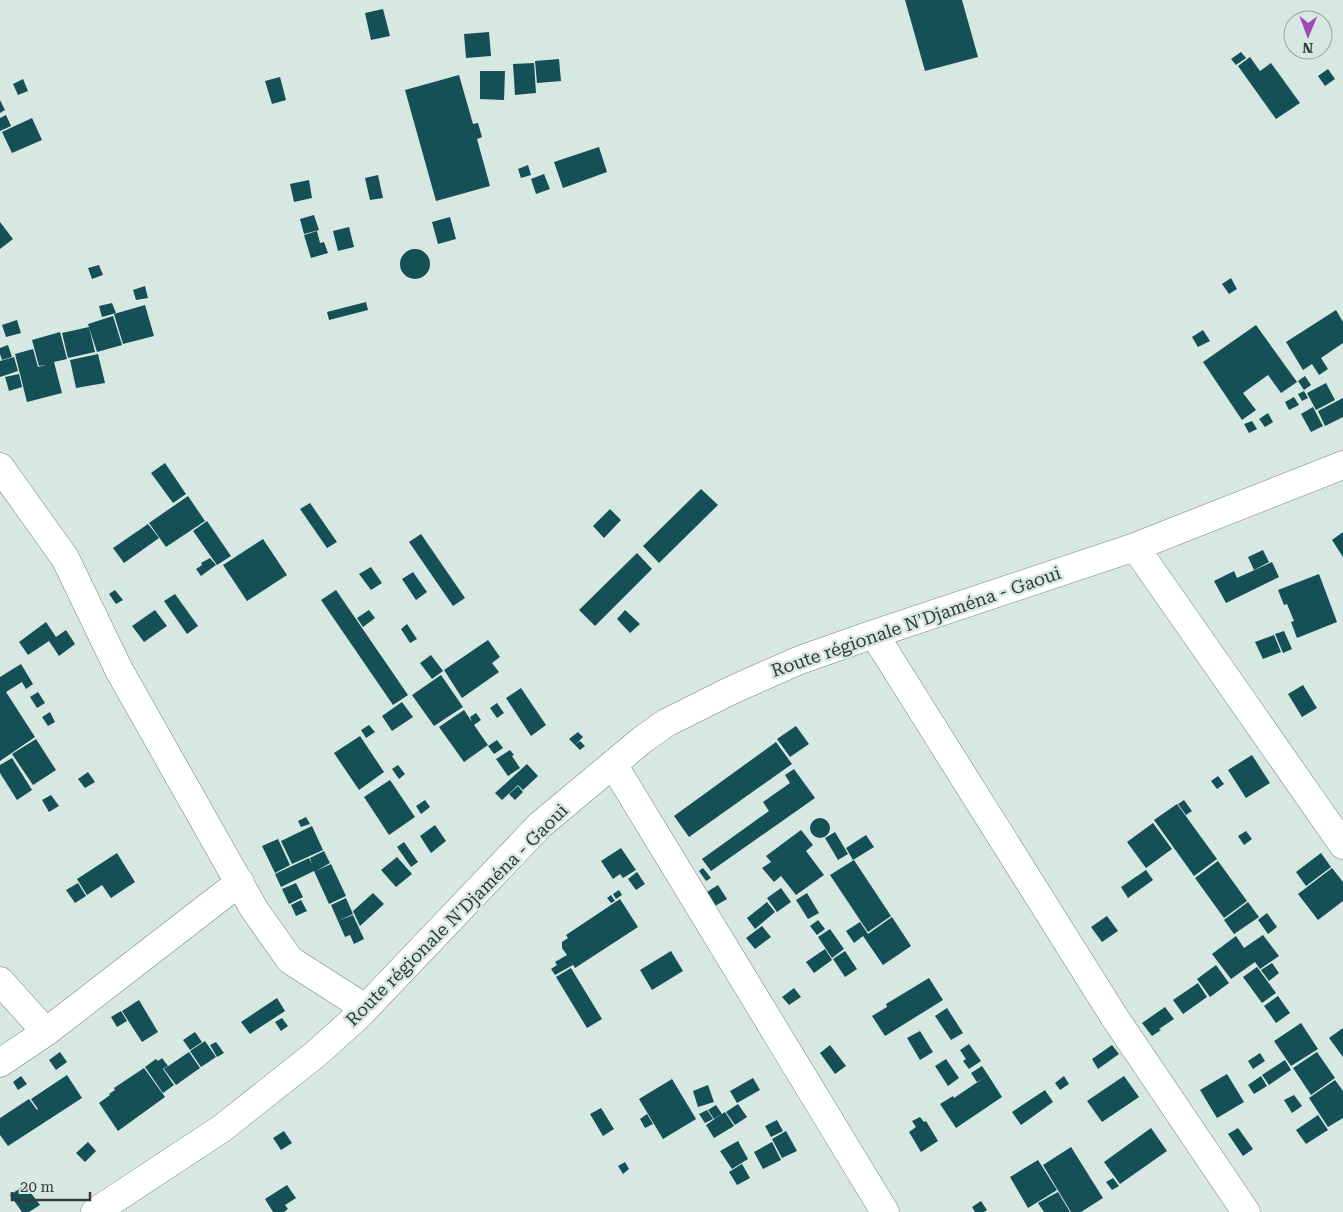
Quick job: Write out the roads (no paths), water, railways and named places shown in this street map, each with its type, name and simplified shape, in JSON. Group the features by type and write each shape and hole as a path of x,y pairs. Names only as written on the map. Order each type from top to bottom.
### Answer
{"street":[{"name":"Route régionale N'Djaména - Gaoui","path":"95,1212 221,1129 317,1053 362,1011 540,825 642,740 666,723 732,690 800,660 1134,547 1266,497 1343,465"},
{"path":"0,466 65,558 119,670 254,909 290,960 362,1011"},
{"path":"1134,547 1343,845"},
{"path":"874,634 1115,1018 1246,1212"},
{"path":"613,764 885,1212"},
{"path":"0,1063 46,1032 240,882"},
{"path":"0,982 46,1032"}]}
